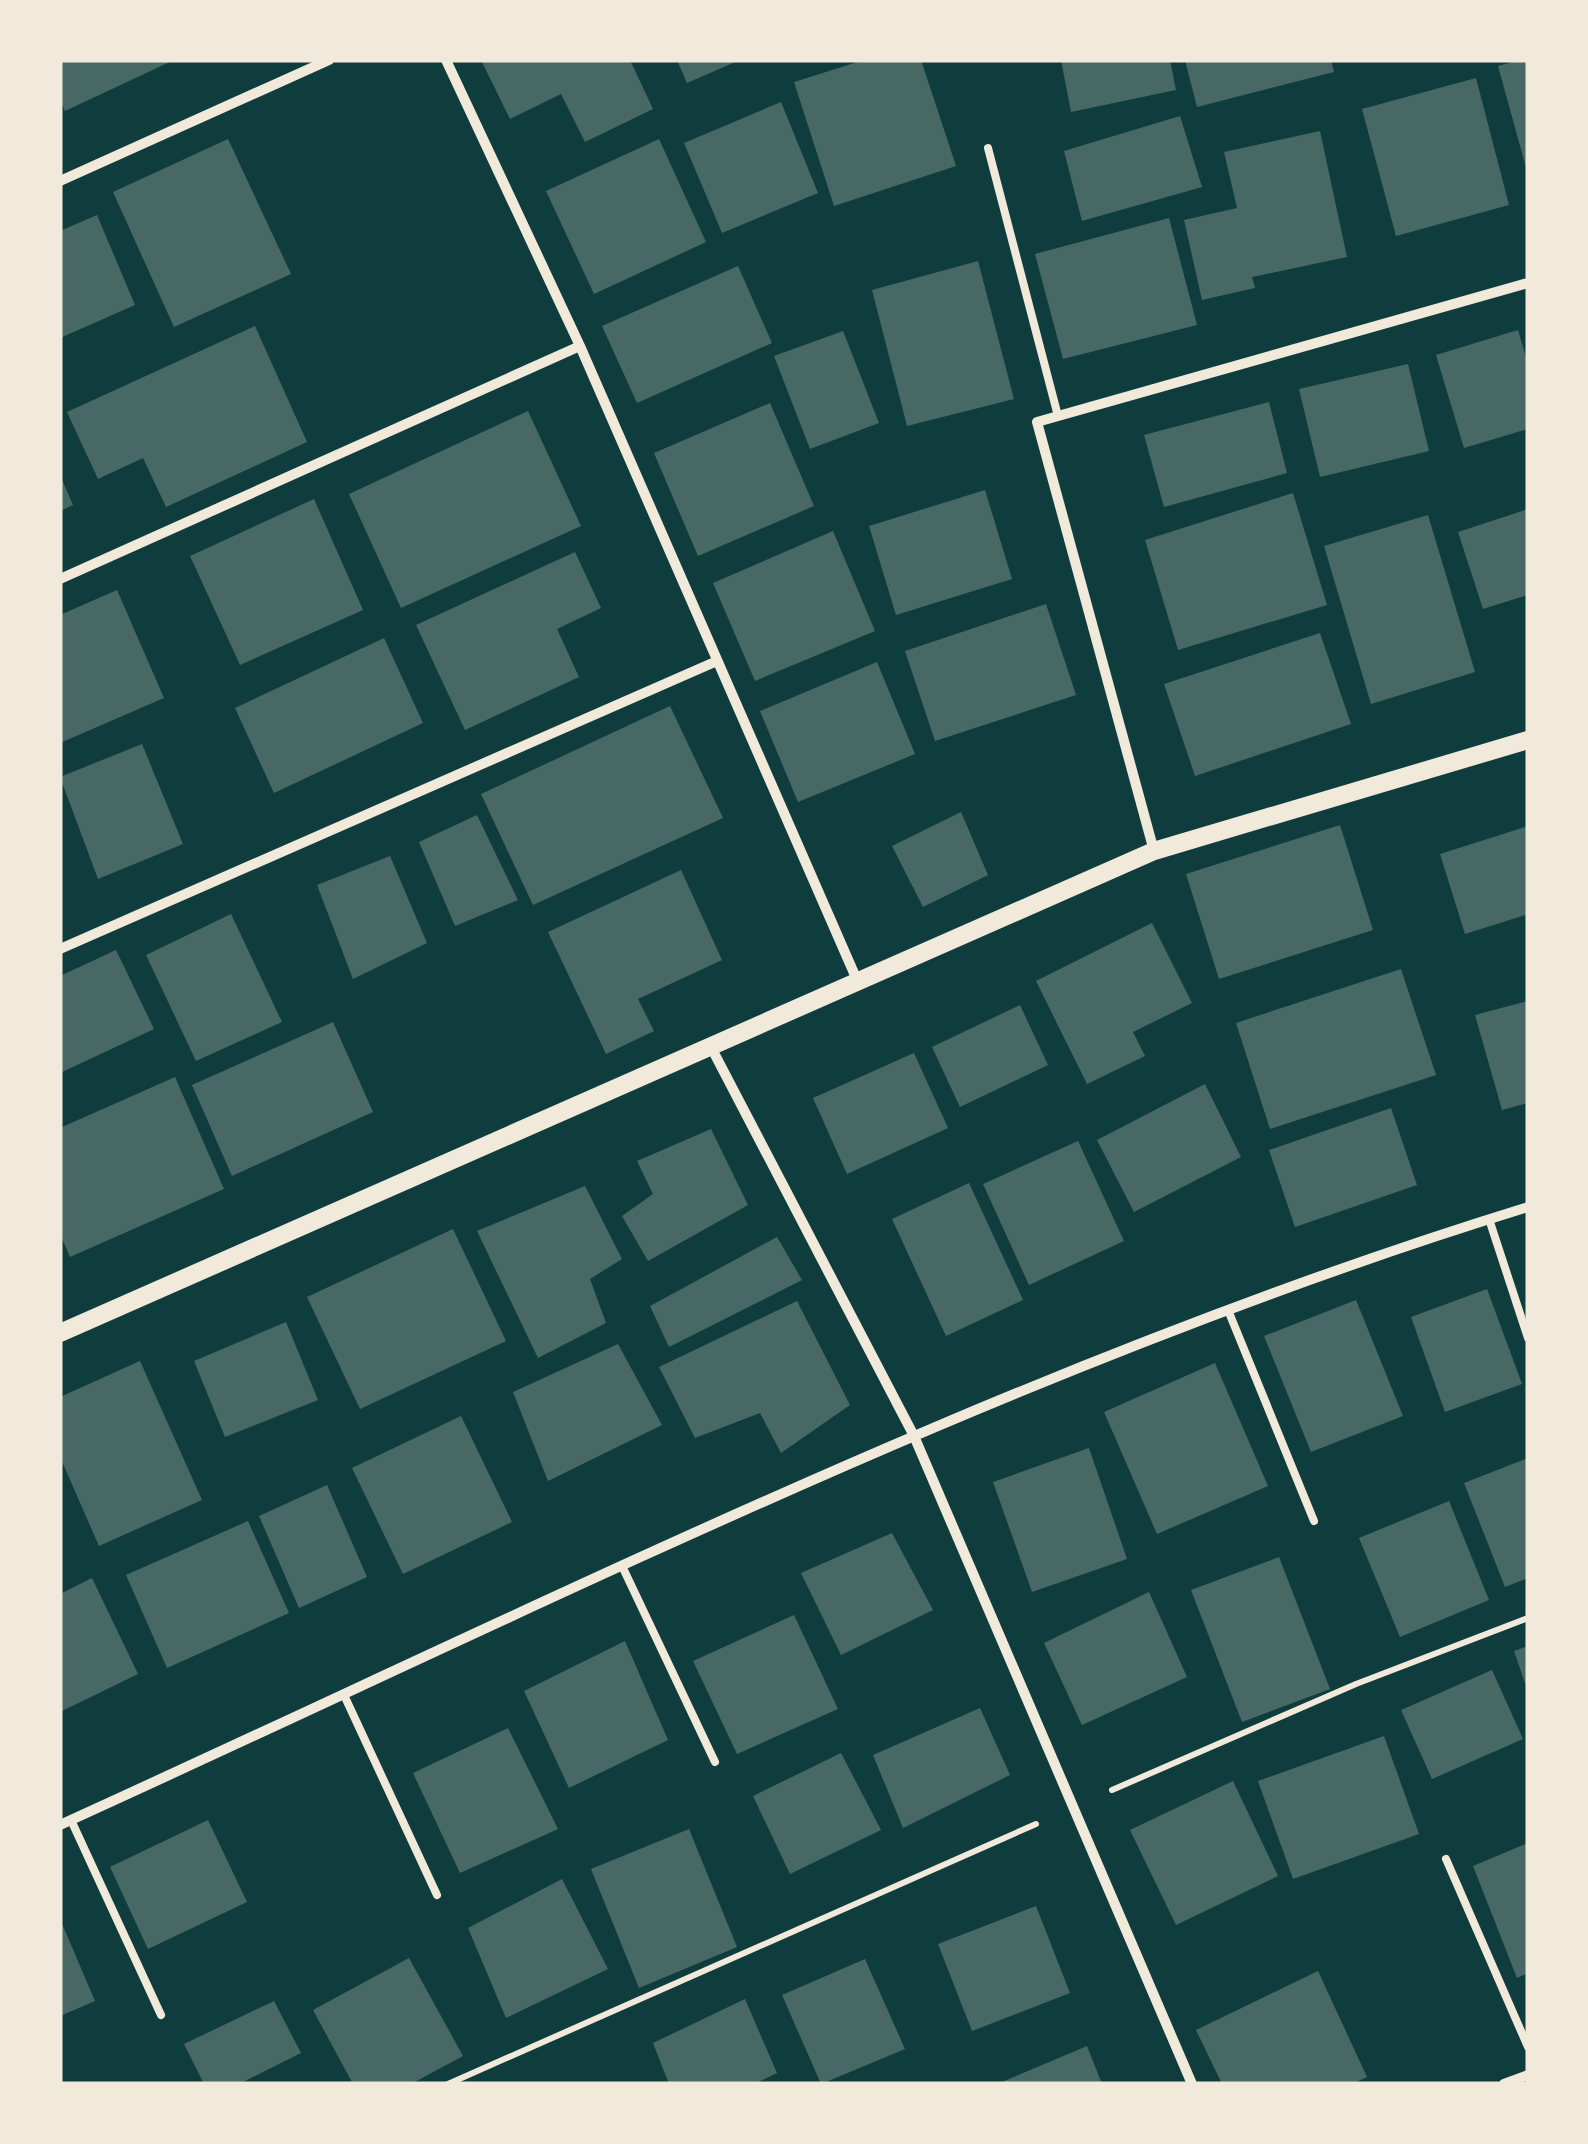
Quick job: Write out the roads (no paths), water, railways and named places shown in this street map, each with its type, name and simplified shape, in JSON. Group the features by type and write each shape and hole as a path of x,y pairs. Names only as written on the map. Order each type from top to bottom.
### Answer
{"street":[{"path":"60,181 329,60"},
{"path":"446,60 580,346 857,980"},
{"path":"1154,851 1038,422 1528,283"},
{"path":"60,580 580,346"},
{"path":"60,949 718,661"},
{"path":"60,1334 1154,851 1528,740"},
{"path":"712,1049 914,1436 1192,2084"},
{"path":"65,1823 914,1436 1371,1254 1528,1206"},
{"path":"1504,2084 1528,2075"}],"lane":[{"path":"988,148 1058,416"},
{"path":"1488,1219 1528,1338"},
{"path":"1228,1310 1314,1520"},
{"path":"624,1568 715,1762"},
{"path":"344,1695 436,1896"},
{"path":"65,1823 161,2015"},
{"path":"1446,1858 1528,2047"}]}
